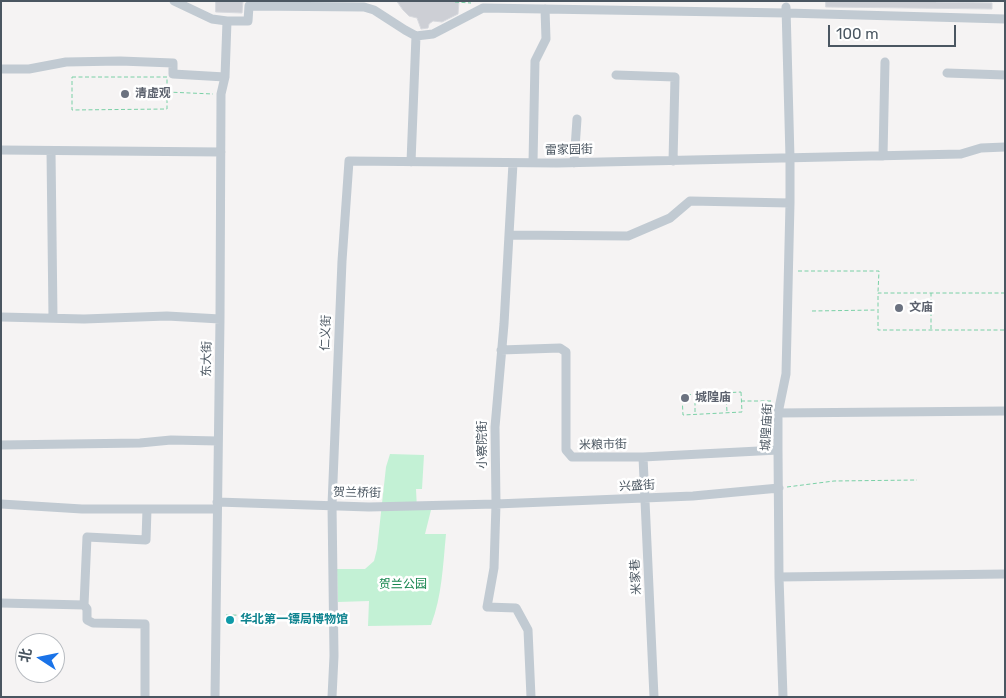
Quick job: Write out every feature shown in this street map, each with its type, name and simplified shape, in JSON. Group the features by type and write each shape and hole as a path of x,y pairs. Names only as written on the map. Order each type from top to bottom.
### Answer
{"street":[{"path":"174,1 212,19 227,21 248,21 249,6 277,4 364,7 374,10 416,36 434,34 483,8 786,6 1005,19"},
{"name":"城隍庙街","path":"783,697 779,577 778,413 786,374 790,203 786,6"},
{"path":"533,163 535,61 546,39 546,9"},
{"name":"东大街","path":"215,697 222,94 225,77 227,21"},
{"path":"411,162 416,36"},
{"path":"1,69 29,69 66,62 173,62 173,74 225,77"},
{"path":"883,156 885,62"},
{"path":"947,73 1005,75"},
{"path":"616,75 675,77 673,161"},
{"path":"574,163 577,119"},
{"name":"雷家园街","path":"349,161 513,163 673,161 961,154 981,148 1005,146"},
{"path":"1,150 221,152"},
{"path":"51,151 53,318"},
{"name":"仁义街","path":"332,697 334,656 332,506 342,261 349,161"},
{"name":"小察院街","path":"513,163 502,350 495,427 496,504 494,568 487,607 516,608 528,630 531,697"},
{"path":"509,235 628,236 670,218 690,200 790,203"},
{"path":"1,318 84,319 167,316 220,320"},
{"name":"米粮市街","path":"502,350 560,348 566,352 566,450 572,457 642,457 778,450"},
{"path":"778,413 1005,411"},
{"path":"1,445 140,443 171,440 218,441"},
{"name":"米家巷","path":"642,457 654,697"},
{"name":"兴盛街","path":"496,504 693,496 778,488"},
{"name":"贺兰桥街","path":"1,504 82,509 146,509 217,505 369,507 496,504"},
{"path":"145,697 144,624 93,623 87,620 88,609 84,605 87,537 146,540 146,509"},
{"path":"779,577 1005,574"},
{"path":"1,603 84,605"}],"path":[{"path":"455,2 483,5 483,8"},
{"path":"167,76 167,92 167,110 72,110 72,77 167,76"},
{"path":"167,92 222,94"},
{"path":"788,271 878,271 878,330 1005,330"},
{"path":"878,292 1005,293"},
{"path":"931,292 931,330"},
{"path":"812,311 878,310"},
{"path":"726,392 727,413"},
{"path":"741,392 742,412 683,415 682,395 694,394 741,392"},
{"path":"694,394 696,414"},
{"path":"741,400 781,401"},
{"path":"778,488 834,481 917,480"},
{"path":"215,615 314,616"}],"green space":[{"name":"贺兰公园","path":"390,454 424,455 422,489 416,489 417,509 431,510 425,534 446,534 440,592 431,625 368,626 369,601 338,602 337,569 365,569 374,561 386,467"}],"building":[{"path":"216,1 243,1 242,13 216,12"},
{"path":"397,1 459,1 458,14 442,22 433,21 429,24 428,28 421,29 417,18 409,16"},
{"path":"826,1 992,3 992,9 826,7"}],"place":[{"name":"清虚观","path":"125,94"},
{"name":"文庙","path":"899,308"},
{"name":"城隍庙","path":"685,398"},
{"name":"华北第一镖局博物馆","path":"230,620"}]}
